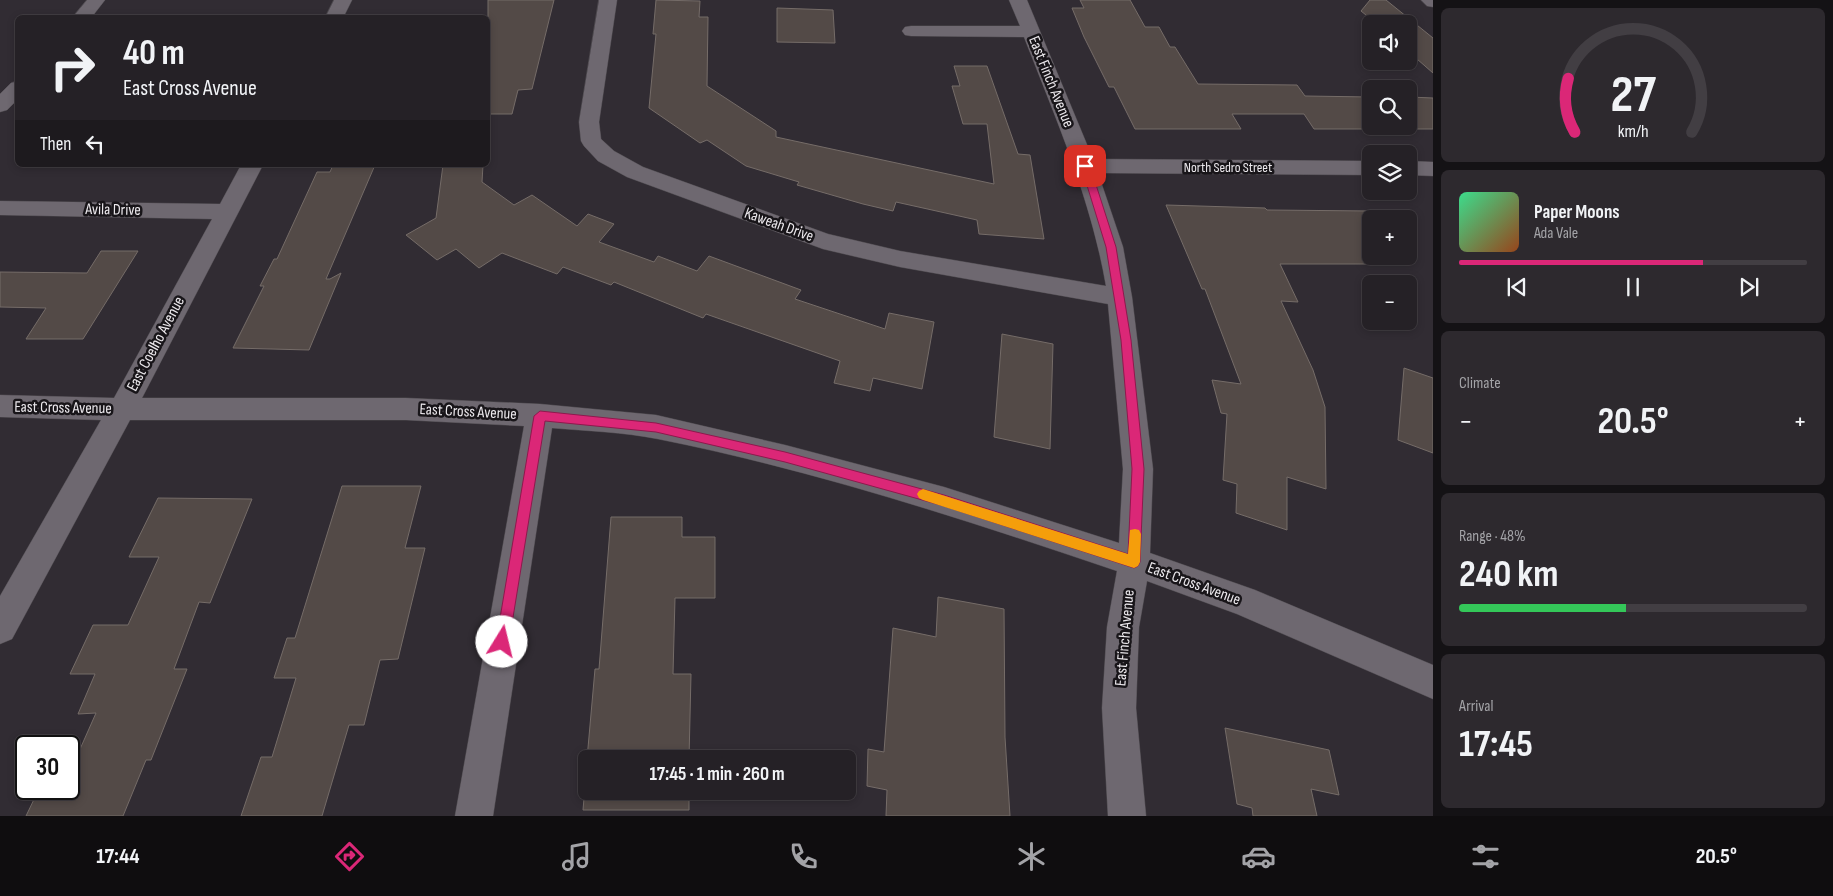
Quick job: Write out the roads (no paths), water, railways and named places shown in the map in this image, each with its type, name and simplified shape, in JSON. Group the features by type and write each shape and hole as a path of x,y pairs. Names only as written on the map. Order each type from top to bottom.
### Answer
{"street":[{"path":"83,15 96,0"},
{"path":"336,15 343,0"},
{"name":"Kaweah Drive","path":"608,0 589,122 592,141 606,156 635,172 822,241 973,273 1120,297"},
{"name":"East Finch Avenue","path":"1018,0 1085,166 1111,247 1120,297 1138,469 1134,562 1123,626 1119,708 1127,816"},
{"path":"911,31 1031,32"},
{"path":"0,106 15,90"},
{"name":"North Sedro Street","path":"1085,166 1362,168"},
{"name":"East Coelho Avenue","path":"0,628 122,409 251,167"},
{"path":"1417,168 1433,169"},
{"name":"Avila Drive","path":"0,208 226,212"},
{"name":"East Cross Avenue","path":"0,406 122,409 406,409 540,416 656,427 785,457 944,500 1134,562 1244,601 1433,682"},
{"path":"474,816 540,416"}]}
